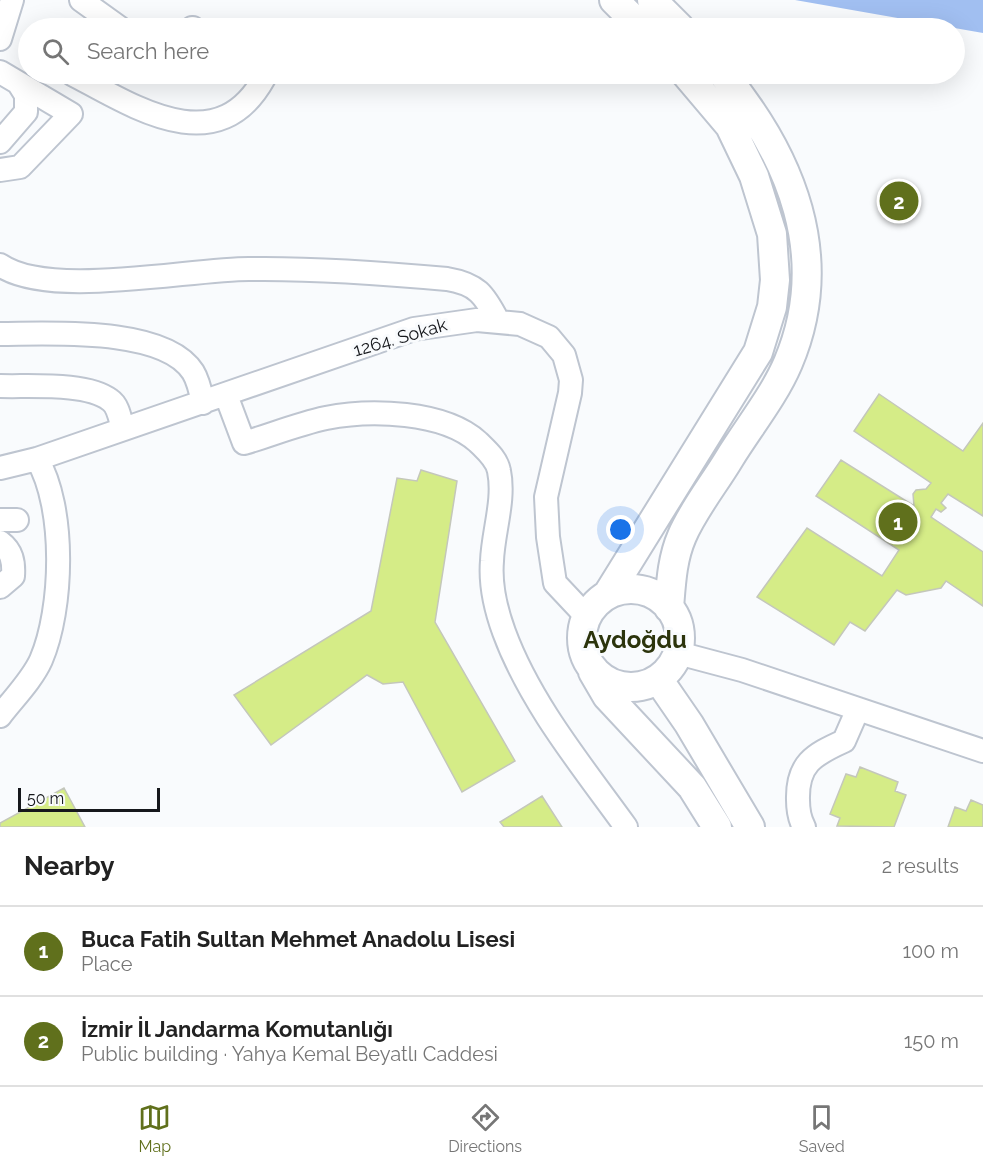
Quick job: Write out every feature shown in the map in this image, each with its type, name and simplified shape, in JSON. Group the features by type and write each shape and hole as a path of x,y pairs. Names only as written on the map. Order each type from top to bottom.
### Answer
{"main road":[{"path":"615,0 632,18"},
{"path":"652,0 670,18"},
{"path":"694,84 729,126 754,176 772,234 775,280 772,307 758,352 608,594 586,616 582,632 582,647 607,696 692,788 717,827"},
{"path":"669,608 671,576 682,536 788,364 802,321 806,297 801,223 787,174 764,127 731,84"},
{"path":"588,662 598,675 620,685 643,685 658,679 670,668 678,653 680,637 677,621 669,608 657,596 641,590 624,589 608,594"},
{"path":"658,679 750,827"}],"street":[{"path":"0,39 12,0"},
{"path":"81,0 102,18"},
{"path":"0,142 26,112 26,95 9,78"},
{"path":"0,170 20,167 71,114 19,84"},
{"path":"91,84 150,115 173,122 197,123 219,119 238,109 255,94 261,84"},
{"path":"0,265 28,276 79,281 259,269 447,279 471,285 489,304 498,321"},
{"path":"0,283 28,276"},
{"name":"1264. Sokak","path":"0,468 37,459 414,329 455,321 498,321 520,324 540,331 557,345 569,368 570,393 546,497 548,537 555,583 586,616"},
{"path":"0,334 101,335 152,345 176,358 193,372 203,403"},
{"path":"0,386 45,387 93,392 116,405 123,429"},
{"path":"226,395 244,443 327,417 381,414 443,422 467,433 491,455 499,469 500,495 492,562 493,591 504,632 523,673 569,749 626,827"},
{"path":"0,716 40,663 52,620 57,580 57,529 45,473 37,459"},
{"path":"0,542 11,553 13,576 0,587"},
{"path":"678,653 742,670 983,751"},
{"path":"804,827 798,808 798,782 801,771 820,752 844,741 858,709"}],"shaded area":[{"path":"795,0 983,0 983,33 965,30 965,18 898,18"}],"building":[{"path":"879,394 963,451 983,423 983,516 948,494 941,503 946,508 941,512 936,509 931,517 983,552 983,606 946,581 941,588 906,595 897,590 865,631 850,622 834,645 757,597 807,528 882,576 899,550 816,496 841,460 914,506 913,494 916,490 926,489 931,483 854,431"},
{"path":"421,470 457,481 435,622 515,761 462,792 403,682 383,684 367,675 271,745 234,695 371,611 397,478 417,481"},
{"path":"860,767 898,782 895,791 906,795 894,827 837,826 840,818 830,814 846,774 856,777"},
{"path":"64,788 85,827 0,827 0,823"},
{"path":"542,796 562,827 504,827 500,822"},
{"path":"971,800 983,805 983,827 948,827 955,807 966,811"}],"place":[{"name":"İzmir İl Jandarma Komutanlığı","path":"899,201"},
{"name":"Buca Fatih Sultan Mehmet Anadolu Lisesi","path":"898,522"}],"district":[{"name":"Aydoğdu","path":"635,639"}]}
